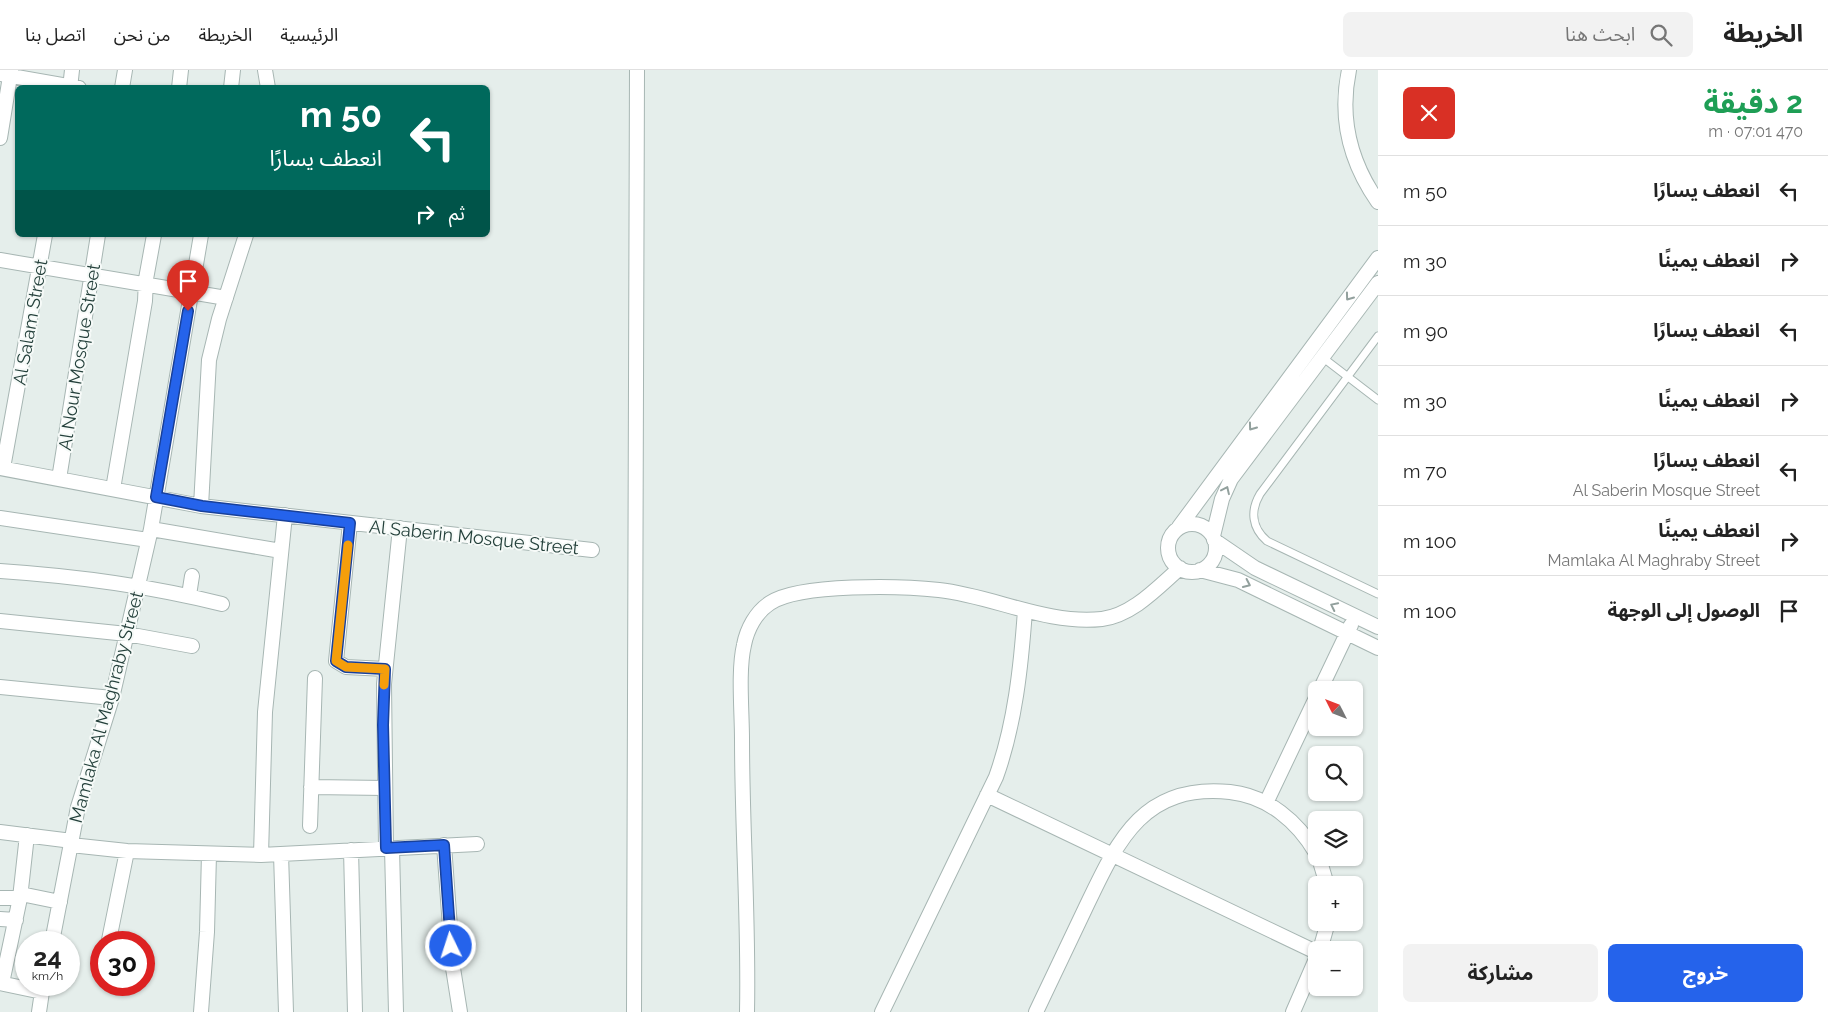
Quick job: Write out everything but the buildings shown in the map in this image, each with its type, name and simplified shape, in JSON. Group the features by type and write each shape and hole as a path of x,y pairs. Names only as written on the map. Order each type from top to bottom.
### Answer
{"street":[{"path":"72,70 73,85"},
{"path":"122,85 125,70"},
{"path":"179,85 181,70"},
{"path":"231,85 233,70"},
{"path":"265,70 268,85"},
{"path":"634,1012 637,70"},
{"path":"1349,70 1345,106 1348,139 1358,170 1378,202"},
{"path":"0,138 7,73 64,85"},
{"name":"Al Salam Street","path":"2,468 45,237"},
{"name":"Al Nour Mosque Street","path":"59,479 98,237"},
{"path":"113,489 154,237"},
{"name":"Mamlaka Al Maghraby Street","path":"54,931 83,785 112,698 150,535 200,237"},
{"path":"202,506 209,360 245,237"},
{"path":"1378,258 1170,538 1168,552 1174,564 1180,568 1194,571 1200,570 1238,580 1378,648"},
{"path":"0,260 226,298"},
{"path":"1200,570 1211,561 1214,554 1213,538 1222,498 1231,479 1378,283"},
{"name":"Al Saberin Mosque Street","path":"2,468 202,506 592,550"},
{"path":"261,855 265,712 286,516"},
{"path":"0,518 281,551"},
{"path":"350,523 336,661 346,667 385,669"},
{"path":"1180,527 1198,525 1255,568 1378,627"},
{"path":"396,1012 385,788 385,669 400,528"},
{"path":"747,1012 742,824 742,676 743,648 747,632 757,615 771,602 795,595 822,590 864,589 939,590 983,598 1025,610 1060,617 1104,618 1122,612 1138,603 1180,568"},
{"path":"0,570 79,577 189,596 222,604"},
{"path":"189,596 192,576"},
{"path":"882,1012 987,795 1008,743 1017,691 1025,610"},
{"path":"1324,681 1356,616"},
{"path":"0,621 127,634 192,646"},
{"path":"310,826 315,678"},
{"path":"0,687 112,698"},
{"path":"1266,803 1308,715"},
{"path":"311,787 385,788"},
{"path":"1036,1012 1119,841 1136,822 1155,807 1170,800 1202,792 1218,791 1243,795 1266,803 1297,826 1308,842"},
{"path":"987,795 1308,948"},
{"path":"0,832 127,851 209,854 261,855 477,844"},
{"path":"15,985 1,983 16,920 27,835"},
{"path":"444,845 452,961 460,1012"},
{"path":"351,850 355,1012"},
{"path":"111,931 127,851"},
{"path":"201,1012 207,932 209,854"},
{"path":"282,854 286,1012"},
{"path":"0,898 20,896 60,902"},
{"path":"0,919 16,920"},
{"path":"1293,1012 1308,977"},
{"path":"41,1011 42,996"}],"lane":[{"path":"1378,336 1260,494 1254,505 1254,518 1258,531 1268,540 1378,594"},
{"path":"1322,357 1378,400"}],"slow traffic":[{"path":"348,545 336,661 346,667 385,669 384,685"}],"route":[{"path":"188,311 156,497 202,506 350,523 336,661 346,667 385,669 383,725 386,848 444,845 451,946"}]}
